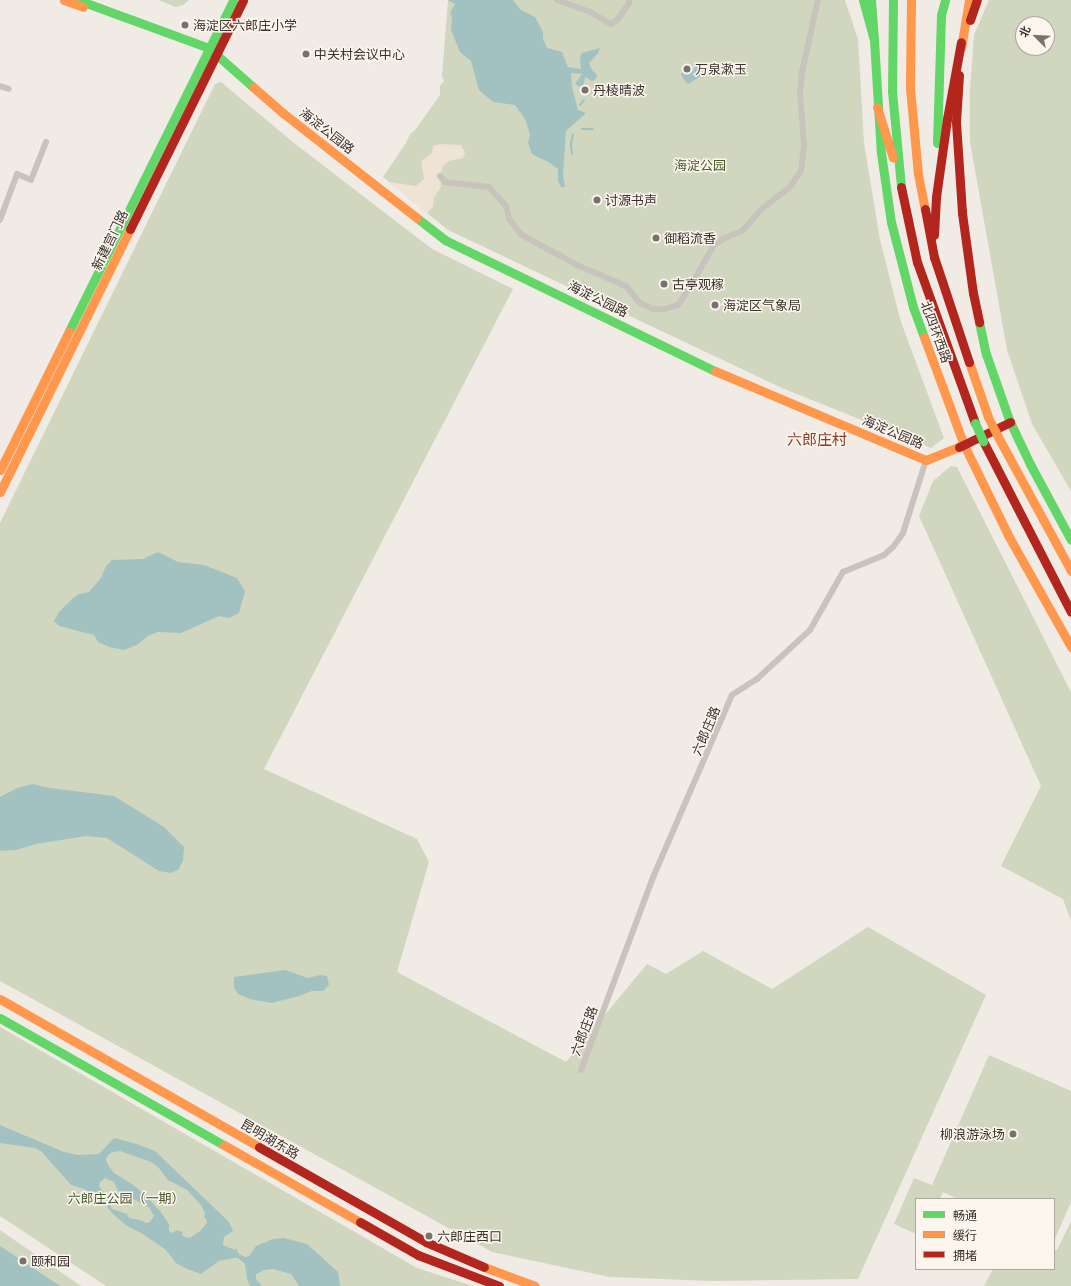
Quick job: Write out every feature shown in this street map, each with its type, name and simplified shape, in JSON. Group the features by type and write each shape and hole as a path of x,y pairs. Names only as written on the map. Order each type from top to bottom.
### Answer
{"main road":[{"path":"64,0 211,52"},
{"path":"78,0 211,52"},
{"name":"新建宫门路","path":"0,492 211,52 233,0"},
{"name":"新建宫门路","path":"0,470 211,52 243,0"},
{"name":"北四环西路","path":"863,0 874,40 881,153 891,222 913,307 964,446 1008,535 1071,647"},
{"name":"北四环西路","path":"893,0 892,91 899,179 916,262 975,423 1071,612"},
{"name":"北四环西路","path":"911,0 910,88 918,174 934,257 988,417 1071,571"},
{"path":"934,257 941,15 945,0"},
{"path":"936,198 947,119 969,0"},
{"path":"977,0 961,42 956,122 962,213 973,294 986,354 1010,422 1030,464 1067,525 1071,540"},
{"path":"872,1 874,40"},
{"name":"海淀公园路","path":"211,52 283,113 445,240 741,383 926,460 964,446 1010,422"},
{"path":"877,107 899,179"},
{"name":"昆明湖东路","path":"0,999 420,1238 510,1282 535,1286"},
{"path":"0,1018 418,1255 499,1286"}],"street":[{"path":"557,0 590,12 611,24 618,19 629,3 629,0"},
{"path":"440,176 445,182 489,188 506,206 509,219 522,235 577,265 626,286 640,303 653,309 665,309 678,305 690,288 714,245 723,238 742,231 763,208 789,188 801,171 804,146 800,92 802,72 818,0"},
{"path":"0,86 9,89"},
{"path":"0,220 17,174 31,180 46,142"},
{"name":"六郎庄路","path":"581,1070 654,875 732,695 757,679 810,630 843,572 884,555 893,547 903,533 926,460"}],"green space":[{"path":"158,0 189,0 183,5 176,7"},
{"name":"海淀公园","path":"448,0 845,0 858,39 864,143 880,240 901,322 944,438 931,448 782,388 448,230 383,177 406,143 410,134 415,130 440,95 440,86 444,81 442,76"},
{"path":"989,0 1071,0 1071,491 1032,424 1007,350 970,142 970,90 974,35"},
{"path":"221,82 294,143 432,249 513,289 264,769 417,839 429,862 397,972 566,1062 647,964 666,974 703,951 772,989 868,927 986,995 858,1279 713,1281 610,1277 492,1252 0,981 0,523 215,84"},
{"path":"951,466 957,467 1071,692 1071,921 1063,899 1001,866 1041,786 919,516 933,481"},
{"name":"六郎庄公园（一期）","path":"0,1027 417,1268 473,1286 106,1286 0,1216"},
{"name":"柳浪游泳场","path":"989,1055 1071,1091 1071,1202 1055,1239 1055,1198 956,1198 943,1192 940,1198 915,1198 915,1234 894,1224 914,1178 932,1185"},
{"path":"1071,1221 1071,1286 984,1286 992,1270 1055,1270 1055,1250 1057,1250"},
{"name":"颐和园","path":"0,1230 10,1237 81,1286 0,1286"}],"shaded area":[{"path":"440,144 461,145 465,152 463,158 449,161 443,166 440,176 441,187 434,198 433,207 427,213 389,182 416,186 424,179 421,161 432,153 433,146"}],"water":[{"path":"448,0 513,0 521,10 535,17 543,32 543,39 547,48 562,52 568,67 581,69 580,57 582,53 600,48 598,53 589,63 592,70 597,75 596,79 592,81 585,77 583,88 575,84 582,74 571,73 572,87 578,110 586,113 566,131 563,176 565,187 561,187 558,181 558,169 532,154 528,143 530,135 525,119 515,105 493,102 479,90 471,61 460,52 451,30 452,17 450,13 455,4"},
{"path":"694,64 700,68 698,71 701,71 701,76 688,84 683,79 681,74 683,71 692,72 695,67"},
{"path":"158,552 178,562 204,565 237,578 245,591 239,613 229,618 219,616 181,633 158,632 148,636 137,645 124,650 109,647 98,642 94,635 59,626 54,621 59,612 72,599 79,594 89,592 101,578 106,566 112,560 143,559"},
{"path":"32,784 50,788 114,796 164,827 184,847 183,861 178,870 171,873 159,871 107,838 86,836 36,844 16,850 0,851 0,797 17,788"},
{"path":"285,970 308,978 320,975 327,976 329,985 323,991 312,991 296,997 271,1003 250,999 238,994 234,988 234,977"},
{"path":"0,1125 64,1152 78,1155 99,1154 114,1138 137,1144 155,1151 229,1222 233,1231 224,1237 223,1245 235,1250 236,1248 239,1254 245,1257 249,1256 256,1246 273,1239 284,1238 307,1244 338,1272 340,1286 299,1286 291,1274 273,1269 264,1270 256,1274 256,1279 262,1286 250,1286 247,1279 245,1264 238,1258 219,1261 201,1274 185,1268 176,1263 166,1250 143,1234 127,1226 113,1214 98,1196 84,1189 71,1185 41,1151 35,1148 0,1143","holes":["120,1151 151,1162 158,1167 168,1180 187,1190 201,1205 205,1213 204,1217 207,1220 207,1223 200,1231 190,1238 182,1235 183,1232 177,1230 172,1233 169,1231 169,1224 160,1211 132,1184 114,1173 108,1165 106,1159 108,1155 113,1152","105,1178 114,1182 118,1191 149,1207 154,1216 150,1222 145,1223 143,1221 129,1218 127,1214 112,1209 99,1186 100,1182"]},
{"path":"0,1246 60,1286 0,1286"}],"waterway":[{"path":"580,105 584,100"},
{"path":"582,129 593,129"},
{"path":"572,154 571,144 573,134"}],"traffic: fast":[{"path":"78,0 209,48 253,87"},
{"path":"69,331 233,0"},
{"path":"863,0 874,40 881,153 891,222 913,307 924,337"},
{"path":"871,0 874,40"},
{"path":"893,0 892,91 901,187"},
{"path":"937,143 941,15 945,0"},
{"path":"417,218 445,240 715,371"},
{"path":"979,322 986,354 1010,422 1030,464 1071,540"},
{"path":"975,423 983,441"},
{"path":"0,1018 224,1145"}],"traffic: slow":[{"path":"64,0 83,7"},
{"path":"911,0 910,88 918,174 925,209"},
{"path":"961,48 969,0"},
{"path":"253,87 283,113 417,218"},
{"path":"877,107 893,158"},
{"path":"0,492 130,229"},
{"path":"0,470 69,331"},
{"path":"924,337 964,445 1008,535 1071,647"},
{"path":"969,362 988,417"},
{"path":"715,371 926,460 959,447"},
{"path":"988,417 997,435"},
{"path":"997,435 1071,571"},
{"path":"0,999 259,1147"},
{"path":"224,1145 360,1222"},
{"path":"484,1267 535,1286"}],"traffic: jam":[{"path":"130,229 243,0"},
{"path":"970,20 977,0"},
{"path":"934,235 936,197 947,119 961,42"},
{"path":"959,75 956,122 962,213 973,293 979,322"},
{"path":"901,187 917,262 975,423"},
{"path":"925,209 934,257 969,362"},
{"path":"959,447 1010,422"},
{"path":"983,441 1071,612"},
{"path":"259,1147 426,1242 484,1267"},
{"path":"360,1222 418,1255 499,1286"}],"place":[{"name":"海淀区六郎庄小学","path":"185,25"},
{"name":"中关村会议中心","path":"306,54"},
{"name":"万泉漱玉","path":"687,69"},
{"name":"丹棱晴波","path":"585,90"},
{"name":"讨源书声","path":"597,200"},
{"name":"御稻流香","path":"656,238"},
{"name":"古亭观稼","path":"664,284"},
{"name":"海淀区气象局","path":"715,305"},
{"name":"柳浪游泳场","path":"1013,1134"},
{"name":"六郎庄西口","path":"429,1236"},
{"name":"颐和园","path":"23,1261"}],"district":[{"name":"六郎庄村","path":"817,440"}]}
